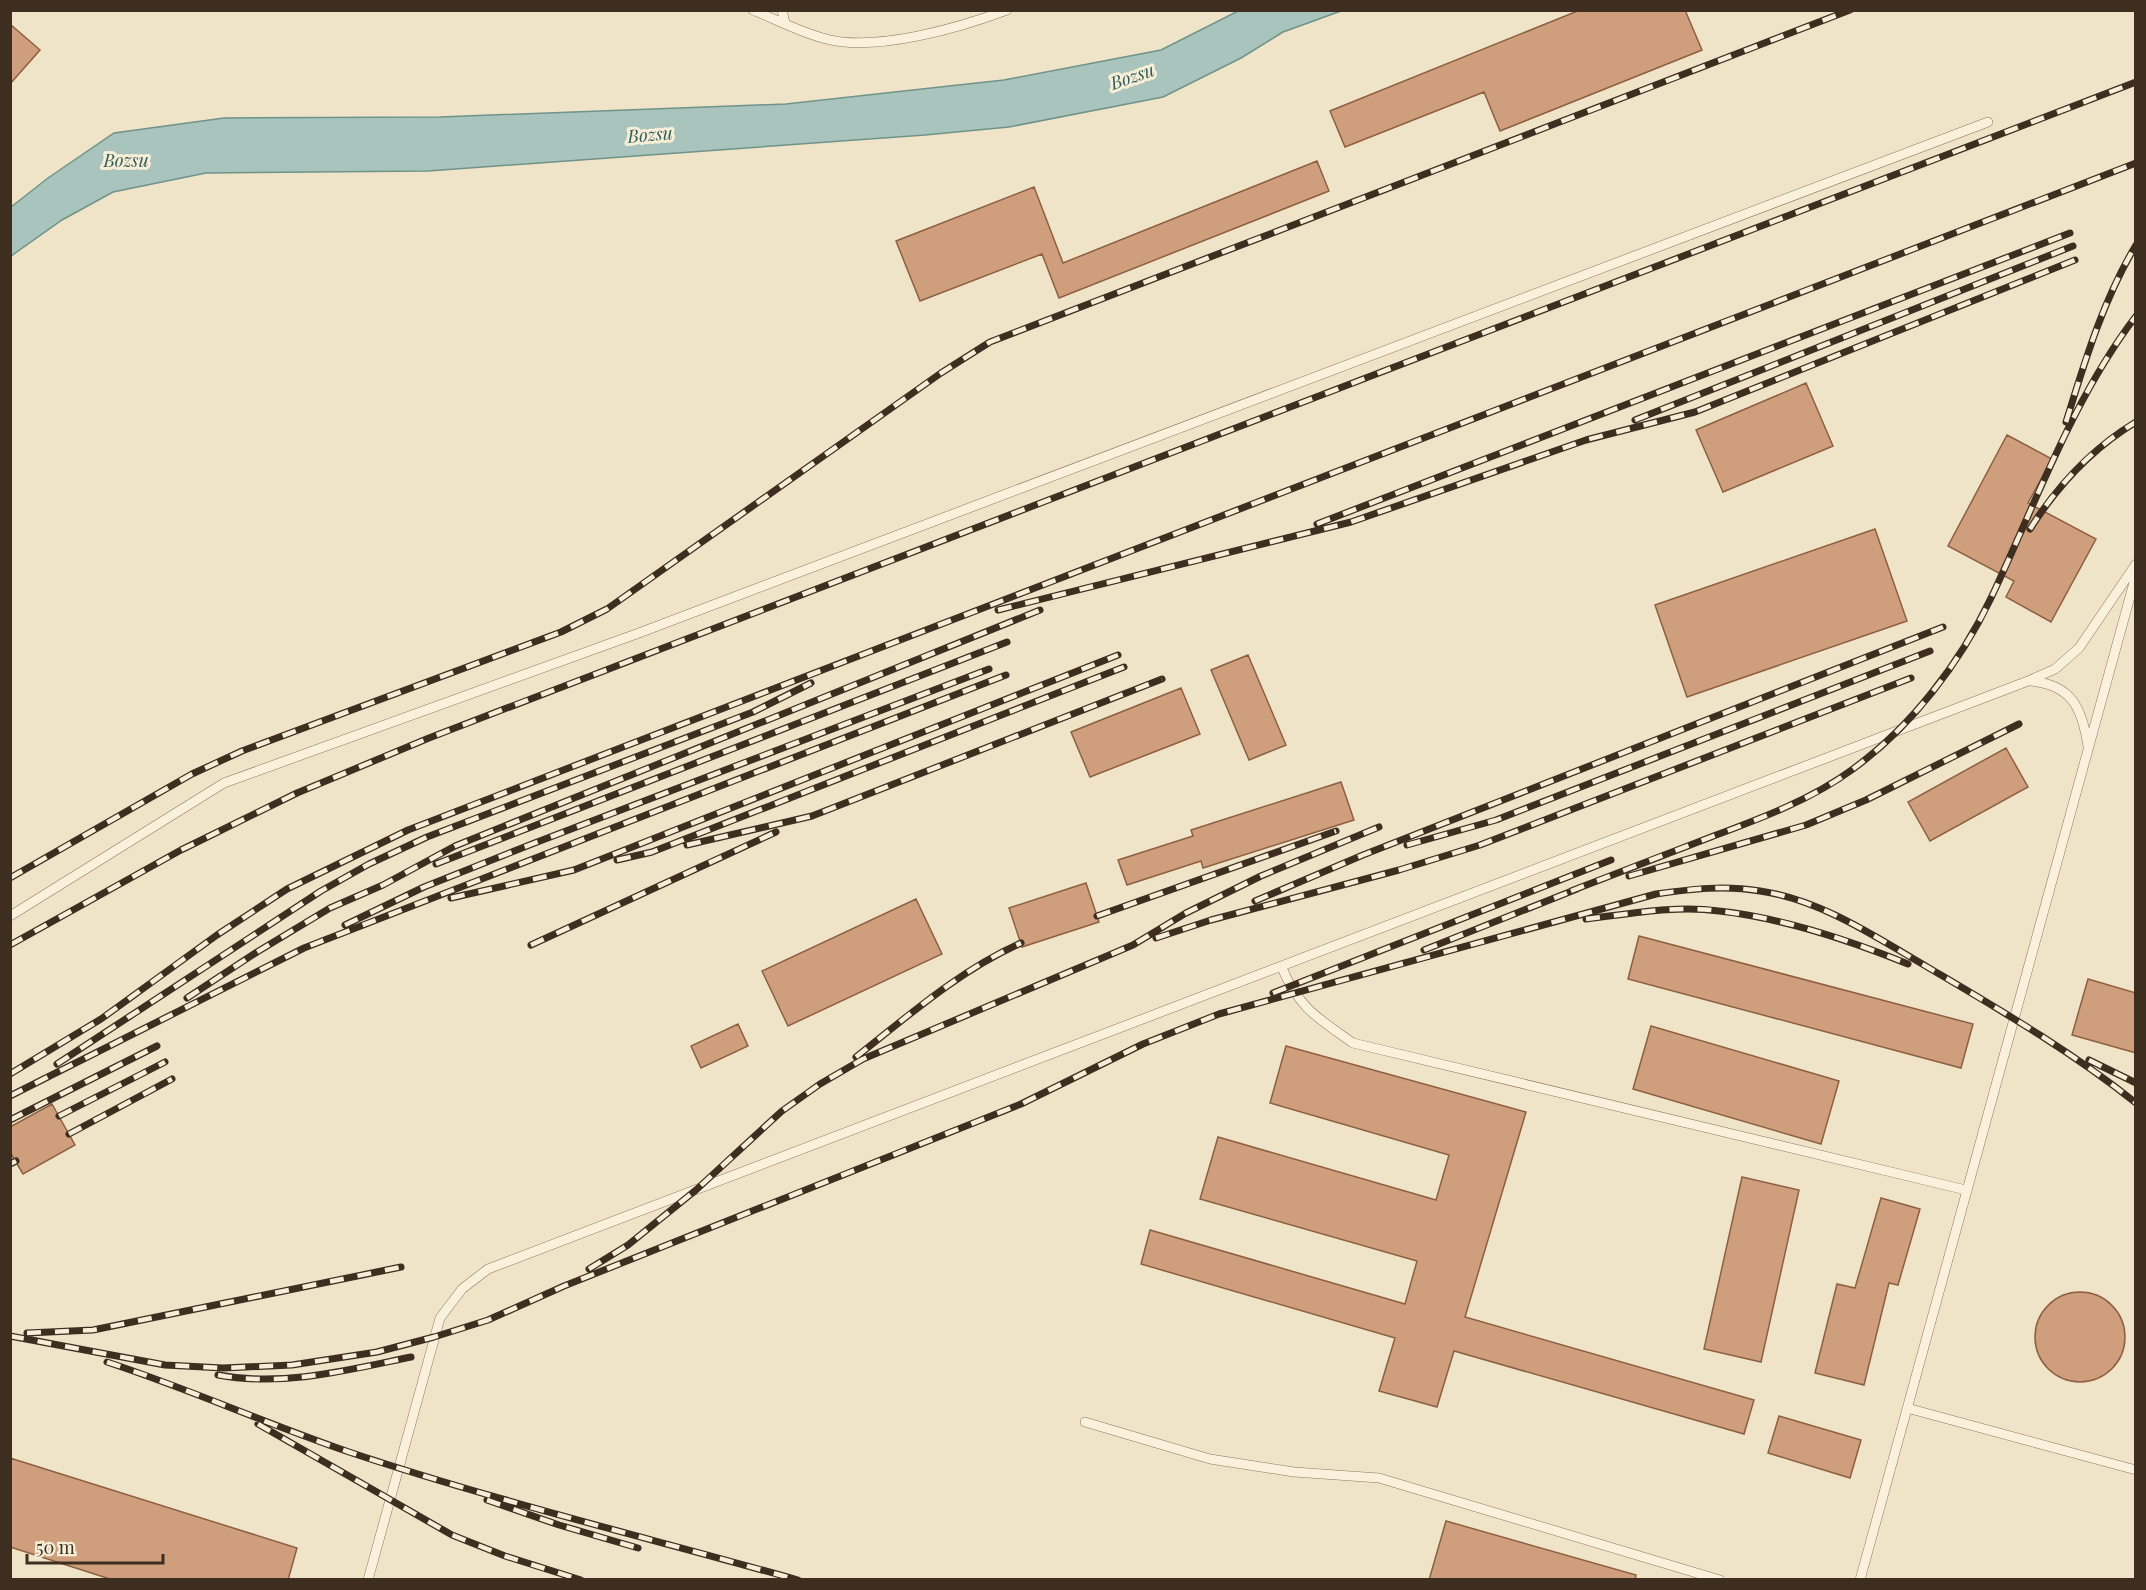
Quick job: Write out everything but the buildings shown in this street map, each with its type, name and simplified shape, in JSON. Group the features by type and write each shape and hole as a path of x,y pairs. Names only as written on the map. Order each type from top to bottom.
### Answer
{"lane":[{"path":"753,10 826,39 864,44 966,25 1007,10"},
{"path":"782,10 786,23"},
{"path":"10,916 224,783 639,633 1988,122"},
{"path":"368,1580 440,1318 462,1289 488,1269 2028,681 2055,669 2079,648 2136,564"},
{"path":"1860,1580 2136,574"},
{"path":"2028,681 2049,683 2072,697 2085,721 2089,748"},
{"path":"1281,966 1290,986 1308,1012 1353,1043 1966,1190"},
{"path":"1907,1408 2136,1470"},
{"path":"1085,1422 1210,1459 1294,1472 1378,1478 1720,1580"}],"water":[{"name":"Bozsu","path":"1240,10 1341,11 1283,32 1241,58 1163,97 1009,127 428,171 206,173 113,192 62,220 11,256 11,207 48,178 114,133 224,118 440,117 786,104 1004,80 1161,50"}],"railway":[{"path":"10,878 192,774 242,751 561,632 607,609 941,373 990,342 1850,10"},
{"path":"10,945 181,850 297,793 429,738 2136,82"},
{"path":"10,1074 101,1019 217,935 287,889 408,830 2136,163"},
{"path":"1317,524 2070,233"},
{"path":"2066,422 2104,309 2136,245"},
{"path":"1635,420 2073,246"},
{"path":"998,610 1351,522 1586,440 1695,412 2075,260"},
{"path":"1571,891 1784,808 1837,780 1875,752 1895,733 1932,692 1979,622 2074,417 2113,348 2136,316"},
{"path":"2030,529 2077,469 2104,444 2136,422"},
{"path":"187,998 330,908 383,885 455,846 1040,610"},
{"path":"1255,901 1363,855 1943,627"},
{"path":"436,864 1007,642"},
{"path":"1407,845 1496,820 1930,651"},
{"path":"451,898 574,870 1118,655"},
{"path":"617,860 652,852 1124,667"},
{"path":"345,925 424,887 532,844 989,669"},
{"path":"10,1096 304,948 1006,675"},
{"path":"1156,938 1211,920 1399,870 1480,845 1911,678"},
{"path":"687,845 812,816 1162,679"},
{"path":"57,1064 321,891 369,864 427,837 753,712 811,683"},
{"path":"1629,876 1806,825 1866,800 2019,724"},
{"path":"589,1269 628,1245 696,1190 782,1111 820,1084 863,1059 1133,945 1186,913 1261,876 1379,827"},
{"path":"1097,916 1336,831"},
{"path":"531,945 776,832"},
{"path":"1273,993 1611,860"},
{"path":"10,1336 165,1365 223,1368 292,1365 377,1352 434,1337 488,1320 564,1286 1021,1104 1143,1044 1219,1014 1656,894 1708,888 1760,891 1827,911 2009,1015 2086,1066 2136,1103"},
{"path":"1424,950 1577,889"},
{"path":"1586,919 1686,909 1743,914 1815,931 1908,964"},
{"path":"856,1057 956,980 1021,943"},
{"path":"10,1120 157,1046"},
{"path":"2089,1060 2136,1083"},
{"path":"59,1116 165,1062"},
{"path":"69,1134 172,1079"},
{"path":"10,1164 16,1161"},
{"path":"27,1333 93,1330 401,1267"},
{"path":"218,1375 242,1378 291,1378 339,1372 411,1357"},
{"path":"107,1362 318,1441 404,1470 798,1580"},
{"path":"258,1424 452,1535 505,1556 581,1580"},
{"path":"487,1500 559,1525 638,1548"}]}
